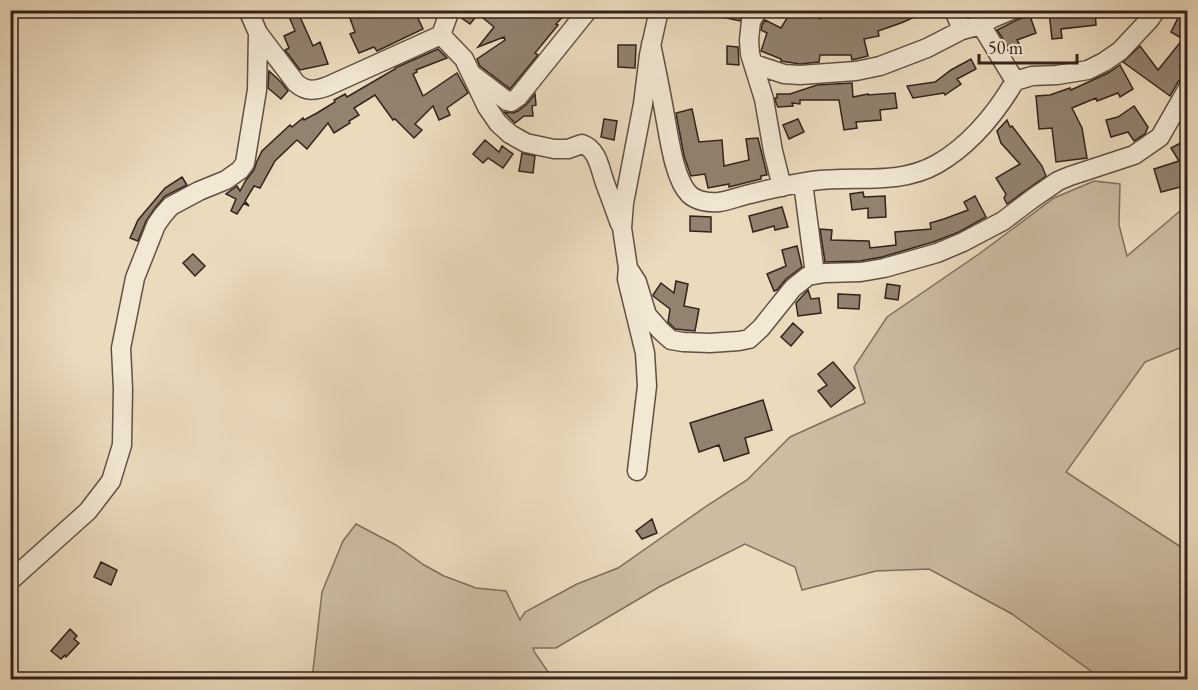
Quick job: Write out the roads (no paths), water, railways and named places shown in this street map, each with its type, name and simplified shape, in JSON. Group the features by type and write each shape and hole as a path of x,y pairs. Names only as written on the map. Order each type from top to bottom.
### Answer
{"street":[{"path":"248,10 258,33 296,83 309,90 323,88 441,34 450,10"},
{"path":"472,74 511,102 518,97 588,10"},
{"path":"622,228 624,203 643,105 649,55 660,10"},
{"path":"758,10 751,21 750,54 764,99 782,187"},
{"path":"954,10 962,30"},
{"path":"754,64 784,74 800,75 856,71 880,66 900,60 962,30 981,25 1012,10"},
{"path":"651,44 674,161 682,184 690,195 704,201 719,202 803,183 836,179 895,178 910,175 937,164 958,149 985,123 1015,81 1032,76 1088,70 1096,66 1120,51 1156,10"},
{"path":"981,25 1015,81"},
{"path":"10,581 88,512 111,481 122,445 121,348 135,278 156,225 171,206 219,184 234,175 245,163 258,90 258,33"},
{"path":"441,34 464,59 491,113 510,134 526,143 554,149 566,149 582,144 587,146 599,163 622,228 628,268 627,279 645,353 647,386 637,471"},
{"path":"628,268 637,282 647,315 671,339 710,343 749,339 798,284 808,276 884,268 937,253 1004,221 1058,182 1145,149 1160,137 1188,88"},
{"path":"803,183 815,274"}]}
